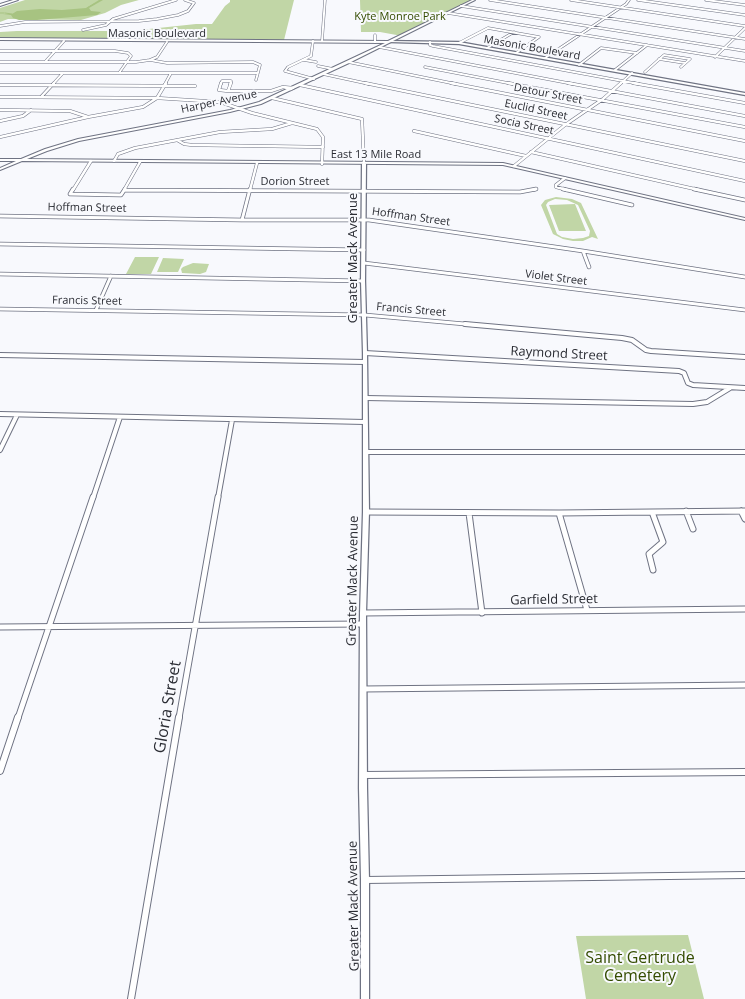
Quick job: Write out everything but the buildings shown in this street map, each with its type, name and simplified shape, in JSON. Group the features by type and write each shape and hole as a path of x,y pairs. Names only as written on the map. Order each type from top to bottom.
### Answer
{"highway":[{"path":"0,4 10,0"},
{"path":"0,4 16,0"}],"main road":[{"name":"Harper Avenue","path":"0,169 46,150 84,138 239,109 272,98 379,48 474,0"},
{"name":"Masonic Boulevard","path":"0,40 264,40 390,42"},
{"name":"Masonic Boulevard","path":"0,40 167,42 282,41"},
{"path":"23,41 28,40"},
{"path":"124,41 138,40"},
{"path":"167,42 180,41 179,40"},
{"path":"191,42 216,40"},
{"path":"251,42 257,40"},
{"path":"264,40 269,42"},
{"name":"East 13 Mile Road","path":"0,160 322,164 497,164 514,166 745,220"}],"street":[{"path":"83,30 105,26 111,21 152,6 176,0"},
{"path":"0,26 25,22 148,20 178,15 188,11 194,4 185,0"},
{"path":"322,41 326,0"},
{"path":"490,0 745,38"},
{"path":"503,0 606,17"},
{"path":"571,0 745,27"},
{"path":"545,58 621,7 629,0"},
{"path":"638,0 745,15"},
{"path":"706,0 745,5"},
{"path":"461,6 745,51"},
{"path":"448,13 745,62"},
{"path":"715,57 745,27"},
{"path":"460,43 486,29 514,32 539,38 516,53"},
{"path":"487,48 514,32"},
{"path":"374,42 375,35"},
{"path":"45,62 63,40"},
{"path":"313,41 312,56 288,67 286,72 314,79"},
{"path":"150,60 156,57 167,42"},
{"name":"Masonic Boulevard","path":"390,42 460,43 745,94"},
{"path":"430,42 432,46 745,103"},
{"path":"615,70 647,45"},
{"path":"379,48 745,116"},
{"path":"579,65 601,48 637,53"},
{"path":"0,51 123,52 130,55 119,73"},
{"path":"640,75 654,66 654,63 664,55 690,59 681,67"},
{"path":"658,59 685,63"},
{"path":"0,62 127,62 150,60 167,63 255,63 260,65 256,80"},
{"path":"304,60 316,62"},
{"name":"Detour Street","path":"348,62 745,142"},
{"path":"318,66 334,69"},
{"path":"424,67 603,99 745,127"},
{"path":"0,73 258,73"},
{"path":"42,97 62,73"},
{"path":"0,137 88,117 143,107 157,98 171,73"},
{"path":"514,166 565,125 603,99 632,73"},
{"name":"Euclid Street","path":"323,74 745,161"},
{"path":"228,91 231,81 222,81 219,90 228,91 271,92 283,87 292,89"},
{"path":"0,85 195,86"},
{"name":"Socia Street","path":"300,85 745,181"},
{"path":"0,97 157,98 214,101 292,123 309,126 320,131 323,135 322,164"},
{"path":"272,98 362,119 364,164"},
{"path":"0,110 70,111 88,117"},
{"path":"0,121 23,116 31,110"},
{"path":"114,161 114,158 118,154 130,150 220,132 268,130 292,123"},
{"path":"414,131 526,156"},
{"path":"177,140 184,144 192,145 323,147"},
{"path":"531,152 745,200"},
{"path":"91,161 70,194 120,195 125,190 140,162"},
{"path":"242,220 257,163"},
{"name":"Greater Mack Avenue","path":"364,164 363,281 365,315 366,512 363,613 363,776 365,999"},
{"path":"565,178 556,185 556,187 632,205"},
{"name":"Dorion Street","path":"125,190 531,192 536,189"},
{"name":"Hoffman Street","path":"0,216 242,220 364,220 583,251 745,277"},
{"path":"0,244 364,250"},
{"path":"583,251 588,267"},
{"name":"Violet Street","path":"364,263 745,310"},
{"path":"0,274 363,281"},
{"path":"96,310 110,276"},
{"name":"Francis Street","path":"0,309 365,315 622,338 632,340 644,349 651,351 745,357"},
{"name":"Raymond Street","path":"365,353 679,371 684,373 688,383 693,385 745,388"},
{"path":"0,355 365,362"},
{"path":"366,398 688,405 707,402 730,388"},
{"path":"0,414 365,422"},
{"path":"0,450 17,415"},
{"path":"0,771 120,417"},
{"name":"Gloria Street","path":"131,999 232,420"},
{"path":"366,452 745,452"},
{"path":"686,511 693,529"},
{"path":"366,512 469,514 743,511 745,519"},
{"path":"652,512 663,542 649,554 653,570"},
{"path":"559,513 587,610"},
{"path":"469,514 482,613"},
{"name":"Garfield Street","path":"363,613 482,613 587,610 745,609"},
{"path":"0,627 363,624"},
{"path":"363,689 745,685"},
{"path":"363,776 745,772"},
{"path":"365,880 745,875"}],"green space":[{"path":"25,0 139,0 121,5 105,13 81,20 8,19 0,22 0,8"},
{"path":"230,0 294,0 284,40 0,39 0,32 130,31 196,24 212,24"},
{"name":"Kyte Monroe Park","path":"360,0 474,0 402,36 380,32 361,32"},
{"path":"556,197 572,199 581,203 598,239 592,237 583,241 573,241 563,239 553,234 541,205 545,200","holes":["555,199 567,200 578,205 590,231 589,236 573,239 562,237 557,234 546,205 548,202"]},
{"path":"575,204 586,231 559,231 549,205"},
{"path":"135,257 159,257 151,274 126,274"},
{"path":"163,258 184,259 178,272 157,272"},
{"path":"193,263 209,264 206,272 200,274 182,273 181,269 183,267"},
{"name":"Saint Gertrude Cemetery","path":"688,935 704,999 586,999 576,936"}],"shaded area":[{"path":"99,0 103,0 89,8 91,11 101,12 97,15 19,20 13,18 11,15 3,14 12,14 17,11 40,9 62,10 86,8"}],"waterway":[{"path":"87,8 94,4"},
{"path":"5,13 12,14"}]}
